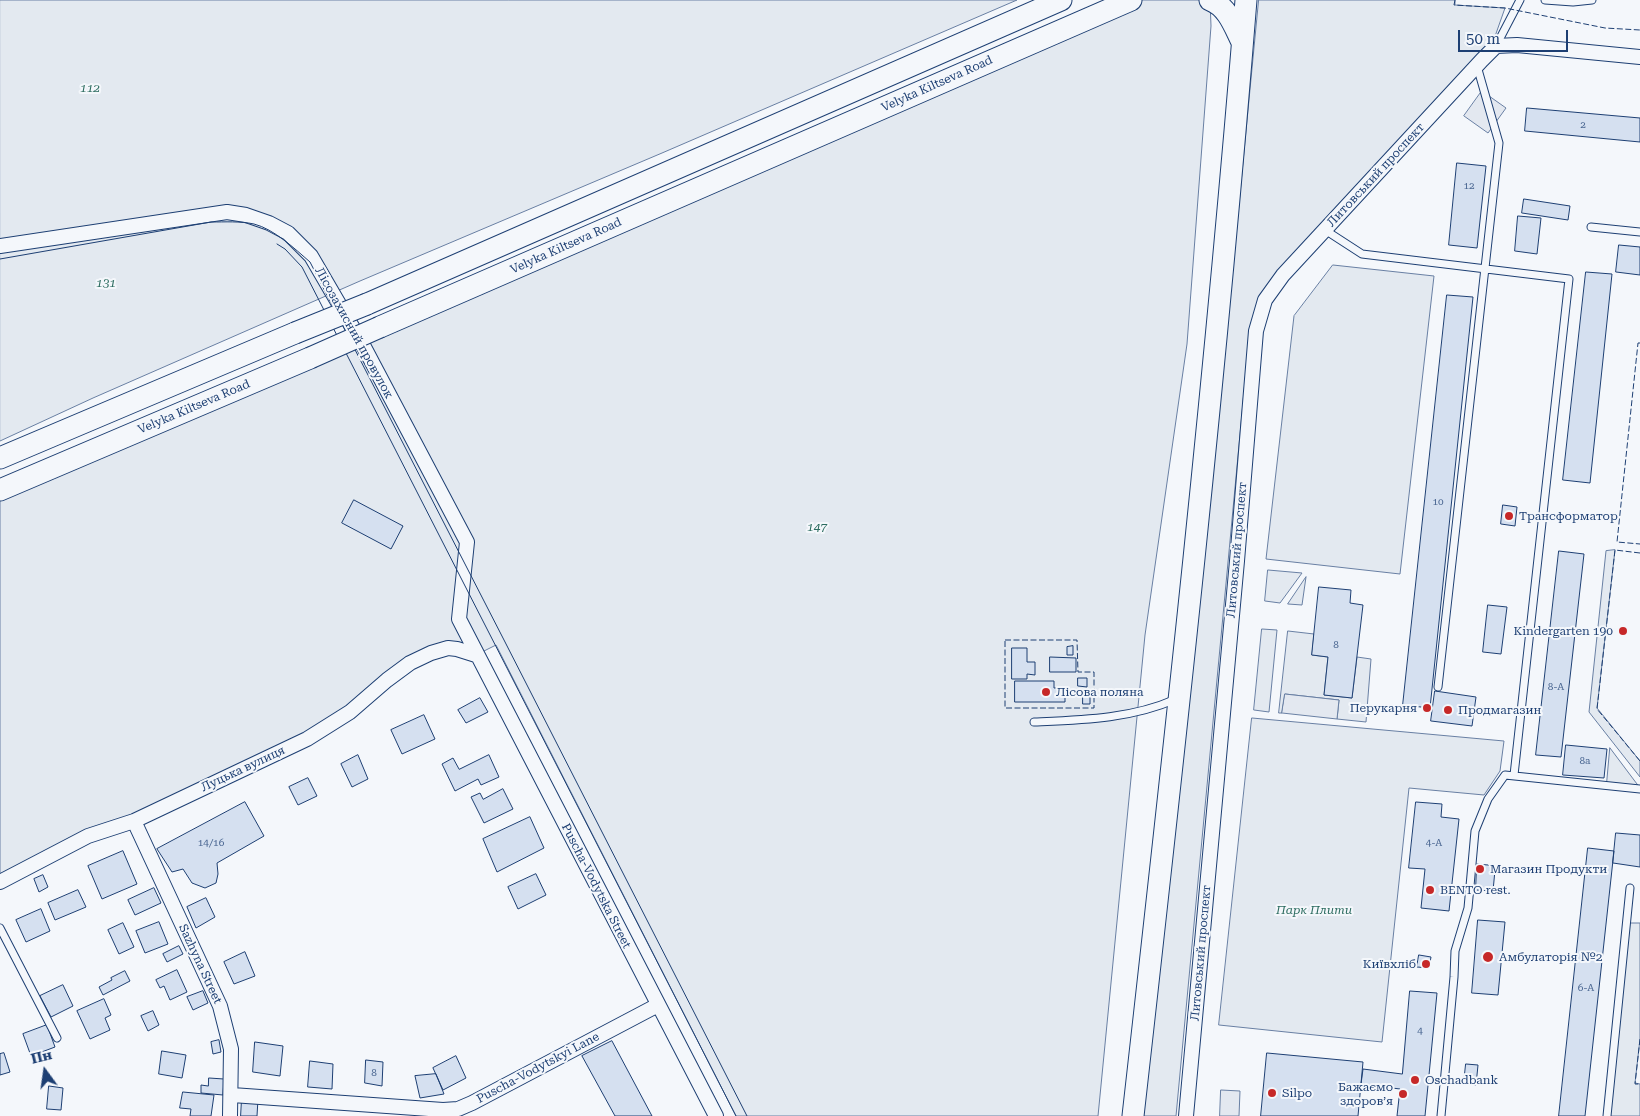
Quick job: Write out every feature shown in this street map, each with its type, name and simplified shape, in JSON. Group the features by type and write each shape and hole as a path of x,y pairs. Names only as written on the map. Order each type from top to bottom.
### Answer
{"main road":[{"path":"0,458 367,304 1061,0"},
{"name":"Velyka Kiltseva Road","path":"0,490 380,328 1131,0"},
{"path":"1210,0 1216,2 1230,16 1242,42"},
{"path":"1133,1116 1180,697 1232,165 1246,0"}],"street":[{"path":"1496,46 1518,45 1640,58"},
{"name":"Литовський проспект","path":"1186,1116 1237,561 1256,331 1265,300 1283,275 1496,46"},
{"name":"Лісозахисний провулок","path":"0,246 227,212 246,215 269,223 288,233 312,256 331,288 467,542 459,620 476,655"},
{"name":"Луцька вулиця","path":"0,882 88,836 134,821 307,739 350,712 410,663 430,653 448,648 476,655"},
{"name":"Puscha-Vodytska Street","path":"476,655 716,1116"},
{"name":"Sazhyna Street","path":"134,821 220,1006 231,1049 232,1095 230,1116"},
{"name":"Puscha-Vodytskyi Lane","path":"232,1095 443,1110 458,1109 658,1005"}],"lane":[{"path":"1496,46 1520,0"},
{"path":"1545,0 1573,2 1592,0"},
{"path":"1438,686 1499,143 1476,66"},
{"path":"1591,227 1640,232"},
{"path":"1325,230 1362,254 1569,279 1514,775"},
{"path":"1034,722 1121,716 1150,709 1180,697"},
{"path":"1441,1116 1455,951 1468,908 1475,831 1488,799 1505,775 1640,790"},
{"path":"1607,1116 1630,888"},
{"path":"0,928 58,1038"}],"green space":[{"name":"131","path":"0,0 1017,0 360,281 93,398 0,441"},
{"name":"147","path":"1131,0 1210,0 1211,26 1187,344 1145,635 1098,1116 736,1116 496,645 476,655 431,653 350,712 0,882 0,490"},
{"path":"1259,0 1455,0 1455,5 1505,8 1493,42 1278,272 1250,328 1176,1116 1141,1116 1230,297"},
{"path":"1333,265 1434,276 1400,574 1266,559 1294,316"},
{"path":"1615,550 1597,708 1640,761 1640,777 1589,712 1606,551"},
{"path":"1268,570 1302,573 1280,603 1265,601"},
{"path":"1306,577 1302,605 1288,604"},
{"path":"1262,629 1277,630 1269,712 1254,710"},
{"path":"1288,631 1314,634 1312,655 1328,657 1324,695 1352,698 1357,657 1371,659 1366,722 1337,719 1339,700 1285,694 1282,713 1279,713"},
{"name":"Парк Плити","path":"1252,718 1504,741 1500,771 1484,795 1409,788 1382,1042 1219,1025"},
{"path":"1610,748 1640,788 1607,783"},
{"path":"1629,923 1640,923 1640,1039 1635,1083 1640,1084 1640,1116 1610,1116"}],"shaded area":[{"path":"1482,91 1506,108 1488,133 1464,116"},
{"path":"1285,694 1339,700 1337,719 1282,713"},
{"path":"1221,1090 1240,1091 1239,1116 1220,1116"}],"building":[{"path":"1527,108 1640,118 1640,142 1525,131"},
{"path":"1457,163 1486,166 1477,248 1449,245"},
{"path":"1524,199 1570,206 1568,220 1522,213"},
{"path":"1518,216 1541,218 1537,254 1515,251"},
{"path":"1619,245 1640,247 1640,275 1616,272"},
{"path":"1586,272 1612,274 1590,483 1563,480"},
{"path":"1447,295 1473,297 1430,708 1403,705"},
{"path":"354,500 403,526 391,549 342,523"},
{"path":"1503,505 1517,507 1515,526 1501,524"},
{"path":"1559,551 1584,554 1561,757 1536,755"},
{"path":"1319,587 1351,590 1350,603 1363,605 1352,698 1324,695 1328,657 1312,655"},
{"path":"1488,605 1507,607 1501,654 1483,652"},
{"path":"1073,646 1073,655 1067,655 1067,647"},
{"path":"1012,648 1027,648 1027,662 1035,662 1035,675 1027,674 1027,679 1012,679"},
{"path":"1050,657 1076,658 1076,672 1050,672"},
{"path":"1078,678 1087,678 1087,687 1078,686"},
{"path":"1015,681 1054,681 1054,688 1065,688 1065,702 1015,702"},
{"path":"1435,691 1476,697 1472,726 1431,721"},
{"path":"1083,696 1090,697 1090,704 1083,704"},
{"path":"480,698 488,712 466,723 458,710"},
{"path":"424,715 435,739 402,754 391,730"},
{"path":"1566,745 1607,749 1604,778 1563,775"},
{"path":"358,755 368,779 352,787 341,764"},
{"path":"489,755 499,777 481,785 478,779 455,791 442,764 453,758 459,769"},
{"path":"308,778 317,796 298,805 289,787"},
{"path":"503,789 513,809 484,823 471,797 480,793 483,799"},
{"path":"245,802 264,836 217,863 218,874 216,883 205,888 192,883 183,869 172,872 157,849"},
{"path":"1416,802 1442,804 1441,817 1459,819 1449,911 1421,908 1425,869 1409,868"},
{"path":"530,817 544,848 497,872 483,839"},
{"path":"1616,833 1640,835 1640,867 1613,863"},
{"path":"1588,848 1614,851 1585,1116 1559,1116"},
{"path":"123,851 137,884 102,899 88,866"},
{"path":"1477,864 1488,865 1495,870 1493,891 1476,890"},
{"path":"536,874 546,895 518,909 508,887"},
{"path":"43,875 48,887 39,892 34,879"},
{"path":"154,888 161,903 135,915 128,900"},
{"path":"78,890 86,907 55,920 48,903"},
{"path":"206,898 215,917 196,928 187,907"},
{"path":"41,909 50,931 26,942 16,920"},
{"name":"Амбулаторія №2","path":"1478,920 1505,922 1498,995 1472,993"},
{"path":"159,922 168,944 145,953 136,931"},
{"path":"123,923 134,947 119,954 108,930"},
{"path":"179,946 183,954 167,962 163,954"},
{"path":"245,952 255,976 234,984 224,962"},
{"path":"1419,955 1431,957 1429,968 1417,967"},
{"path":"177,970 187,992 170,1000 164,986 160,988 156,980"},
{"path":"125,971 130,981 103,995 99,987"},
{"path":"63,985 73,1006 51,1017 40,996"},
{"path":"203,991 208,1003 193,1010 187,997"},
{"path":"1410,991 1437,993 1425,1116 1397,1116 1400,1089 1361,1084 1363,1069 1402,1074"},
{"path":"104,999 111,1015 105,1018 110,1030 90,1039 77,1011"},
{"path":"153,1011 159,1025 148,1031 141,1016"},
{"path":"47,1025 55,1047 31,1056 23,1034"},
{"path":"219,1040 221,1052 213,1054 211,1042"},
{"path":"612,1041 652,1116 615,1116 582,1056"},
{"path":"255,1042 283,1046 280,1076 253,1072"},
{"path":"162,1051 186,1055 182,1078 159,1074"},
{"path":"4,1053 10,1072 0,1075 0,1054"},
{"path":"1267,1053 1363,1062 1358,1116 1261,1116"},
{"path":"456,1056 466,1078 443,1090 433,1068"},
{"path":"366,1060 383,1062 382,1086 365,1083"},
{"path":"310,1061 333,1064 332,1089 308,1087"},
{"path":"1466,1064 1478,1065 1476,1085 1464,1083"},
{"path":"436,1074 444,1094 420,1098 415,1076"},
{"path":"209,1078 224,1079 223,1095 201,1093 201,1085 208,1086"},
{"path":"49,1086 63,1088 61,1110 47,1109"},
{"path":"183,1092 214,1095 211,1116 190,1116 191,1109 180,1108"},
{"path":"242,1098 258,1099 257,1116 241,1116"}],"tram line":[{"path":"0,259 211,222 243,222 269,230 310,262 747,1116"},
{"path":"277,244 285,249 302,267 736,1116"}],"fence":[{"path":"1455,0 1454,5 1505,8 1605,28 1640,30"},
{"path":"1640,343 1638,343 1617,542 1640,544"},
{"path":"1640,553 1615,550 1597,709 1640,761"},
{"path":"1005,640 1077,640 1078,672 1094,672 1094,708 1005,708 1005,640"},
{"path":"1640,1039 1635,1084 1640,1084"}],"place":[{"name":"Трансформатор","path":"1509,516"},
{"name":"Kindergarten 190","path":"1623,631"},
{"name":"Лісова поляна","path":"1046,692"},
{"name":"Перукарня","path":"1427,708"},
{"name":"Продмагазин","path":"1448,710"},
{"name":"Магазин Продукти","path":"1480,869"},
{"name":"BENTO rest.","path":"1430,890"},
{"name":"Амбулаторія №2","path":"1488,957"},
{"name":"Київхліб","path":"1426,964"},
{"name":"Oschadbank","path":"1415,1080"},
{"name":"Silpo","path":"1272,1093"},
{"name":"Бажаємо здоровʼя","path":"1403,1094"}],"park label":[{"name":"112","path":"90,88"}]}
